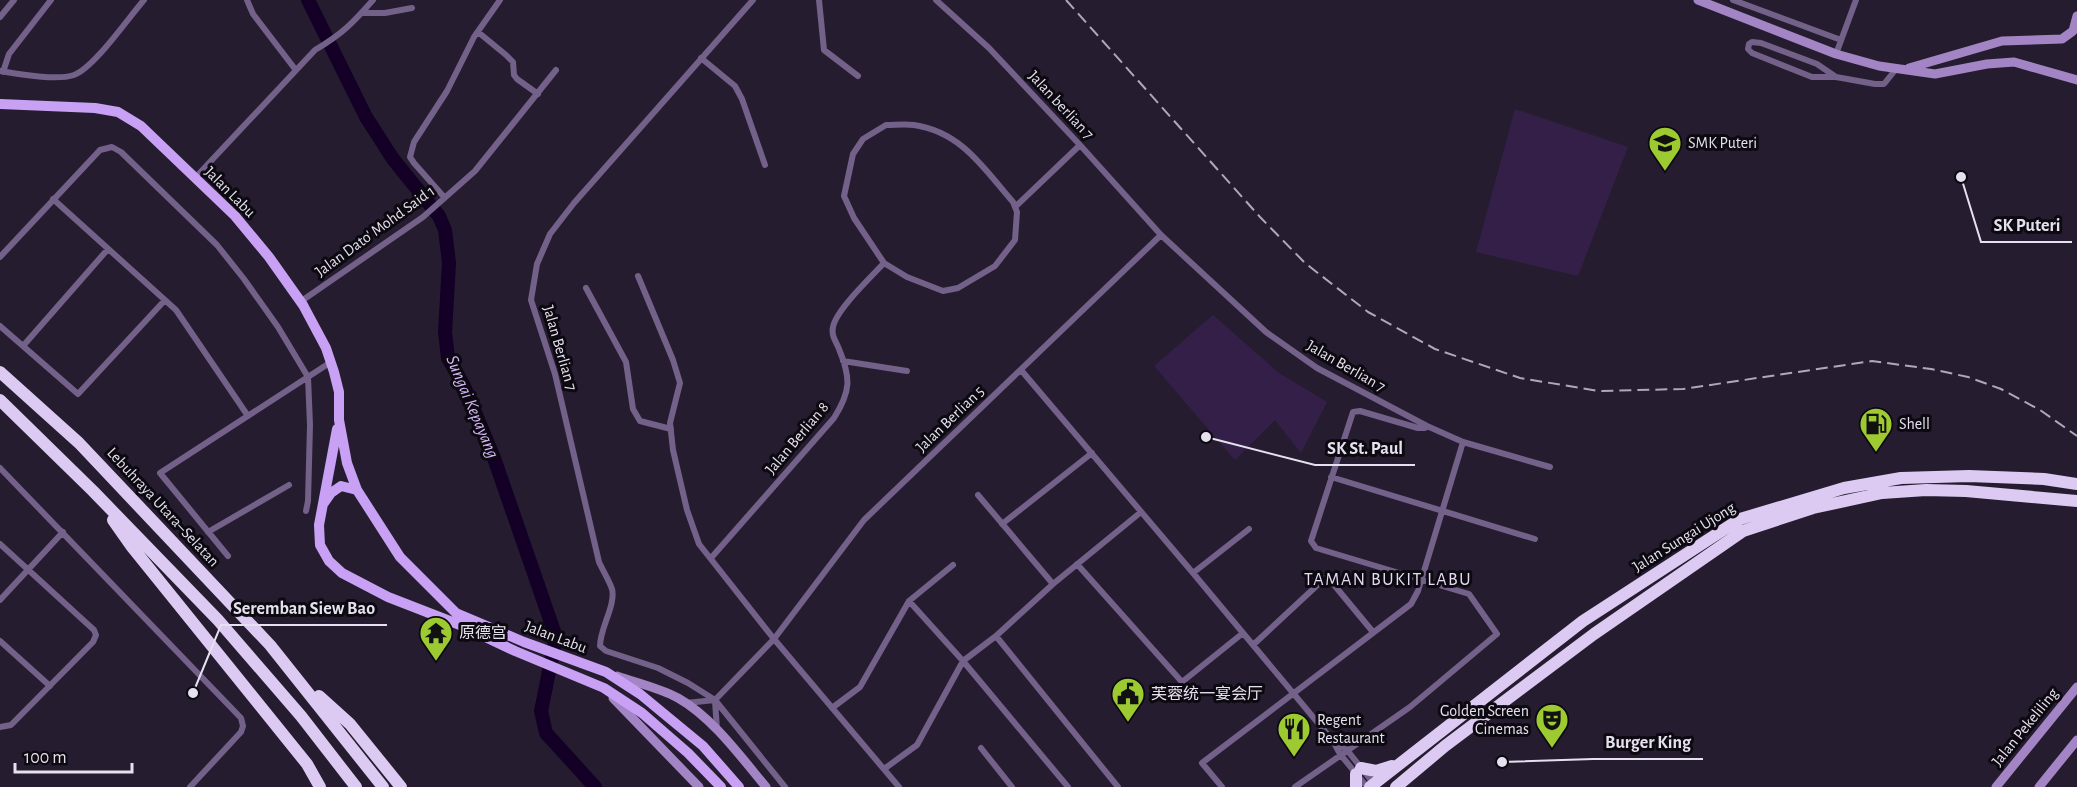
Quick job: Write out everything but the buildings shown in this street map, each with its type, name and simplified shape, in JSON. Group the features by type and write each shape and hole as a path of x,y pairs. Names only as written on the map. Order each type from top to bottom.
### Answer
{"highway":[{"name":"Lebuhraya Utara–Selatan","path":"0,372 80,443 262,636 382,787"},
{"path":"0,400 93,491 218,620 301,716 356,787"},
{"name":"Jalan Sungai Ujong","path":"1372,786 1583,621 1740,519 1844,488 1901,478 1969,476 2044,479 2077,484"},
{"name":"Jalan Sungai Ujong","path":"1396,787 1445,746 1594,634 1743,531 1813,508 1882,493 1926,490 1966,491 2077,501"},
{"path":"93,491 132,547 274,722 306,764 320,787"},
{"path":"291,670 350,724 401,787"},
{"path":"1358,776 1398,765"},
{"path":"1407,787 1414,772"}],"main road":[{"path":"1698,0 1859,62 1935,74 1987,64 2014,62 2077,80"},
{"path":"1900,69 2002,41 2062,39 2075,35 2077,16"},
{"name":"Jalan Labu","path":"0,104 95,108 118,112 141,126 235,216 269,257 300,302 326,348 331,363 339,392 339,420 347,463 357,489 400,557 447,606 464,618 524,642 668,693 686,703 717,730 766,787"},
{"name":"Jalan Labu","path":"339,420 319,525 320,545 329,561 342,573 388,597 460,625 604,688 699,787"},
{"path":"323,506 331,493 341,486 357,489"},
{"path":"606,672 640,694 703,746 740,787"},
{"name":"Jalan Pekeliling","path":"1996,787 2077,687"},
{"path":"604,688 650,720 688,753 721,787"},
{"path":"2039,787 2077,740"}],"street":[{"path":"0,17 14,0"},
{"path":"51,0 9,54 2,71 56,76 73,75 93,61 144,0"},
{"path":"247,0 253,14 295,69"},
{"path":"195,178 295,69 315,50 339,36 373,0"},
{"path":"442,199 414,163 410,152 447,91 478,32 500,0"},
{"name":"Jalan Berlian 7","path":"715,700 658,668 606,651 600,646 600,636 612,598 612,588 599,562 555,374 531,300 537,264 550,234 574,203 753,0"},
{"path":"819,0 824,50 858,76"},
{"name":"Jalan berlian 7","path":"936,0 988,48 1161,235"},
{"path":"1733,0 1841,39"},
{"path":"1836,54 1856,0"},
{"path":"362,13 385,13 412,8"},
{"path":"478,32 513,62 514,75 517,80 538,94"},
{"path":"1836,77 1817,64 1761,43 1749,44 1748,49 1752,53 1812,77 1836,77 1884,84 1900,69"},
{"path":"701,58 735,86 742,99 765,165"},
{"name":"Jalan Dato' Mohd Said 1","path":"300,302 423,217 475,171 556,70"},
{"path":"886,125 915,125 953,139 967,148 1013,202 1017,212 1015,240 1007,253 995,266 958,288 943,291 907,277 884,263 854,218 844,196 853,154 863,139 886,125"},
{"path":"1015,207 1080,145"},
{"path":"0,257 100,150 112,147 121,152 217,245 278,327 308,377 310,425 306,511"},
{"path":"53,198 176,310 248,416"},
{"name":"Jalan Berlian 7","path":"1161,235 1266,332 1308,362 1427,426 1463,442 1550,468"},
{"name":"Jalan Berlian 5","path":"715,700 774,639 864,520 1161,235"},
{"path":"23,346 108,249"},
{"name":"Jalan Berlian 8","path":"711,558 834,418 844,402 849,379 832,335 833,325 846,305 884,263"},
{"path":"638,276 673,360 680,383 670,423 673,450 687,510 699,544 774,639 899,787"},
{"path":"586,288 626,362 633,410 640,421 671,429"},
{"path":"0,326 78,394 165,300"},
{"path":"843,361 907,371"},
{"path":"228,556 160,473 331,363"},
{"path":"1021,370 1333,741 1340,754 1358,776 1372,786"},
{"path":"1295,787 1340,754 1380,729 1497,634 1468,594 1312,545 1311,541 1353,412 1360,411 1418,428 1427,426"},
{"path":"1222,787 1202,763 1411,604 1422,579 1463,442"},
{"path":"1002,524 1092,453"},
{"path":"0,468 241,718 243,726 236,738 190,787"},
{"path":"1331,477 1535,539"},
{"path":"208,532 289,485"},
{"path":"978,495 1053,584"},
{"path":"884,769 917,745 963,662 996,636 1053,584 1142,512"},
{"path":"1193,573 1249,529"},
{"path":"0,600 63,532"},
{"path":"0,544 94,630 96,635 93,642 11,725 0,727"},
{"path":"1077,564 1182,682 1243,633"},
{"path":"832,708 860,687 909,601 953,565"},
{"path":"1253,645 1325,578 1330,580 1373,632"},
{"path":"909,601 1068,787"},
{"path":"996,636 1118,787"},
{"path":"0,641 50,686"},
{"path":"686,703 697,704 715,700"},
{"path":"715,700 717,730"},
{"path":"715,700 785,787"},
{"path":"1333,741 1347,750 1358,776"},
{"path":"981,748 1012,787"}],"shaded area":[{"path":"1515,109 1628,147 1578,276 1476,252"},
{"path":"1213,315 1279,373 1327,402 1301,453 1275,420 1235,460 1154,366"}],"waterway":[{"name":"Sungai Kepayang","path":"308,0 366,117 393,159 439,216 445,230 449,263 445,332 448,358 464,386 494,458 556,637 541,711 546,733 595,787"}],"railway":[{"path":"1066,0 1260,217 1305,263 1368,312 1435,349 1520,378 1599,391 1683,389 1872,361 1931,369 1968,377 2001,389 2040,410 2077,436"}],"place":[{"name":"SMK Puteri","path":"1665,172"},
{"name":"SK Puteri","path":"1961,177"},
{"name":"SK St. Paul","path":"1206,437"},
{"name":"Shell","path":"1876,453"},
{"name":"原德宫","path":"436,662"},
{"name":"Seremban Siew Bao","path":"193,693"},
{"name":"芙蓉统一宴会厅","path":"1128,723"},
{"name":"Golden Screen Cinemas","path":"1552,749"},
{"name":"Regent Restaurant","path":"1294,758"},
{"name":"Burger King","path":"1502,762"}],"district":[{"name":"TAMAN BUKIT LABU","path":"1388,580"}]}
